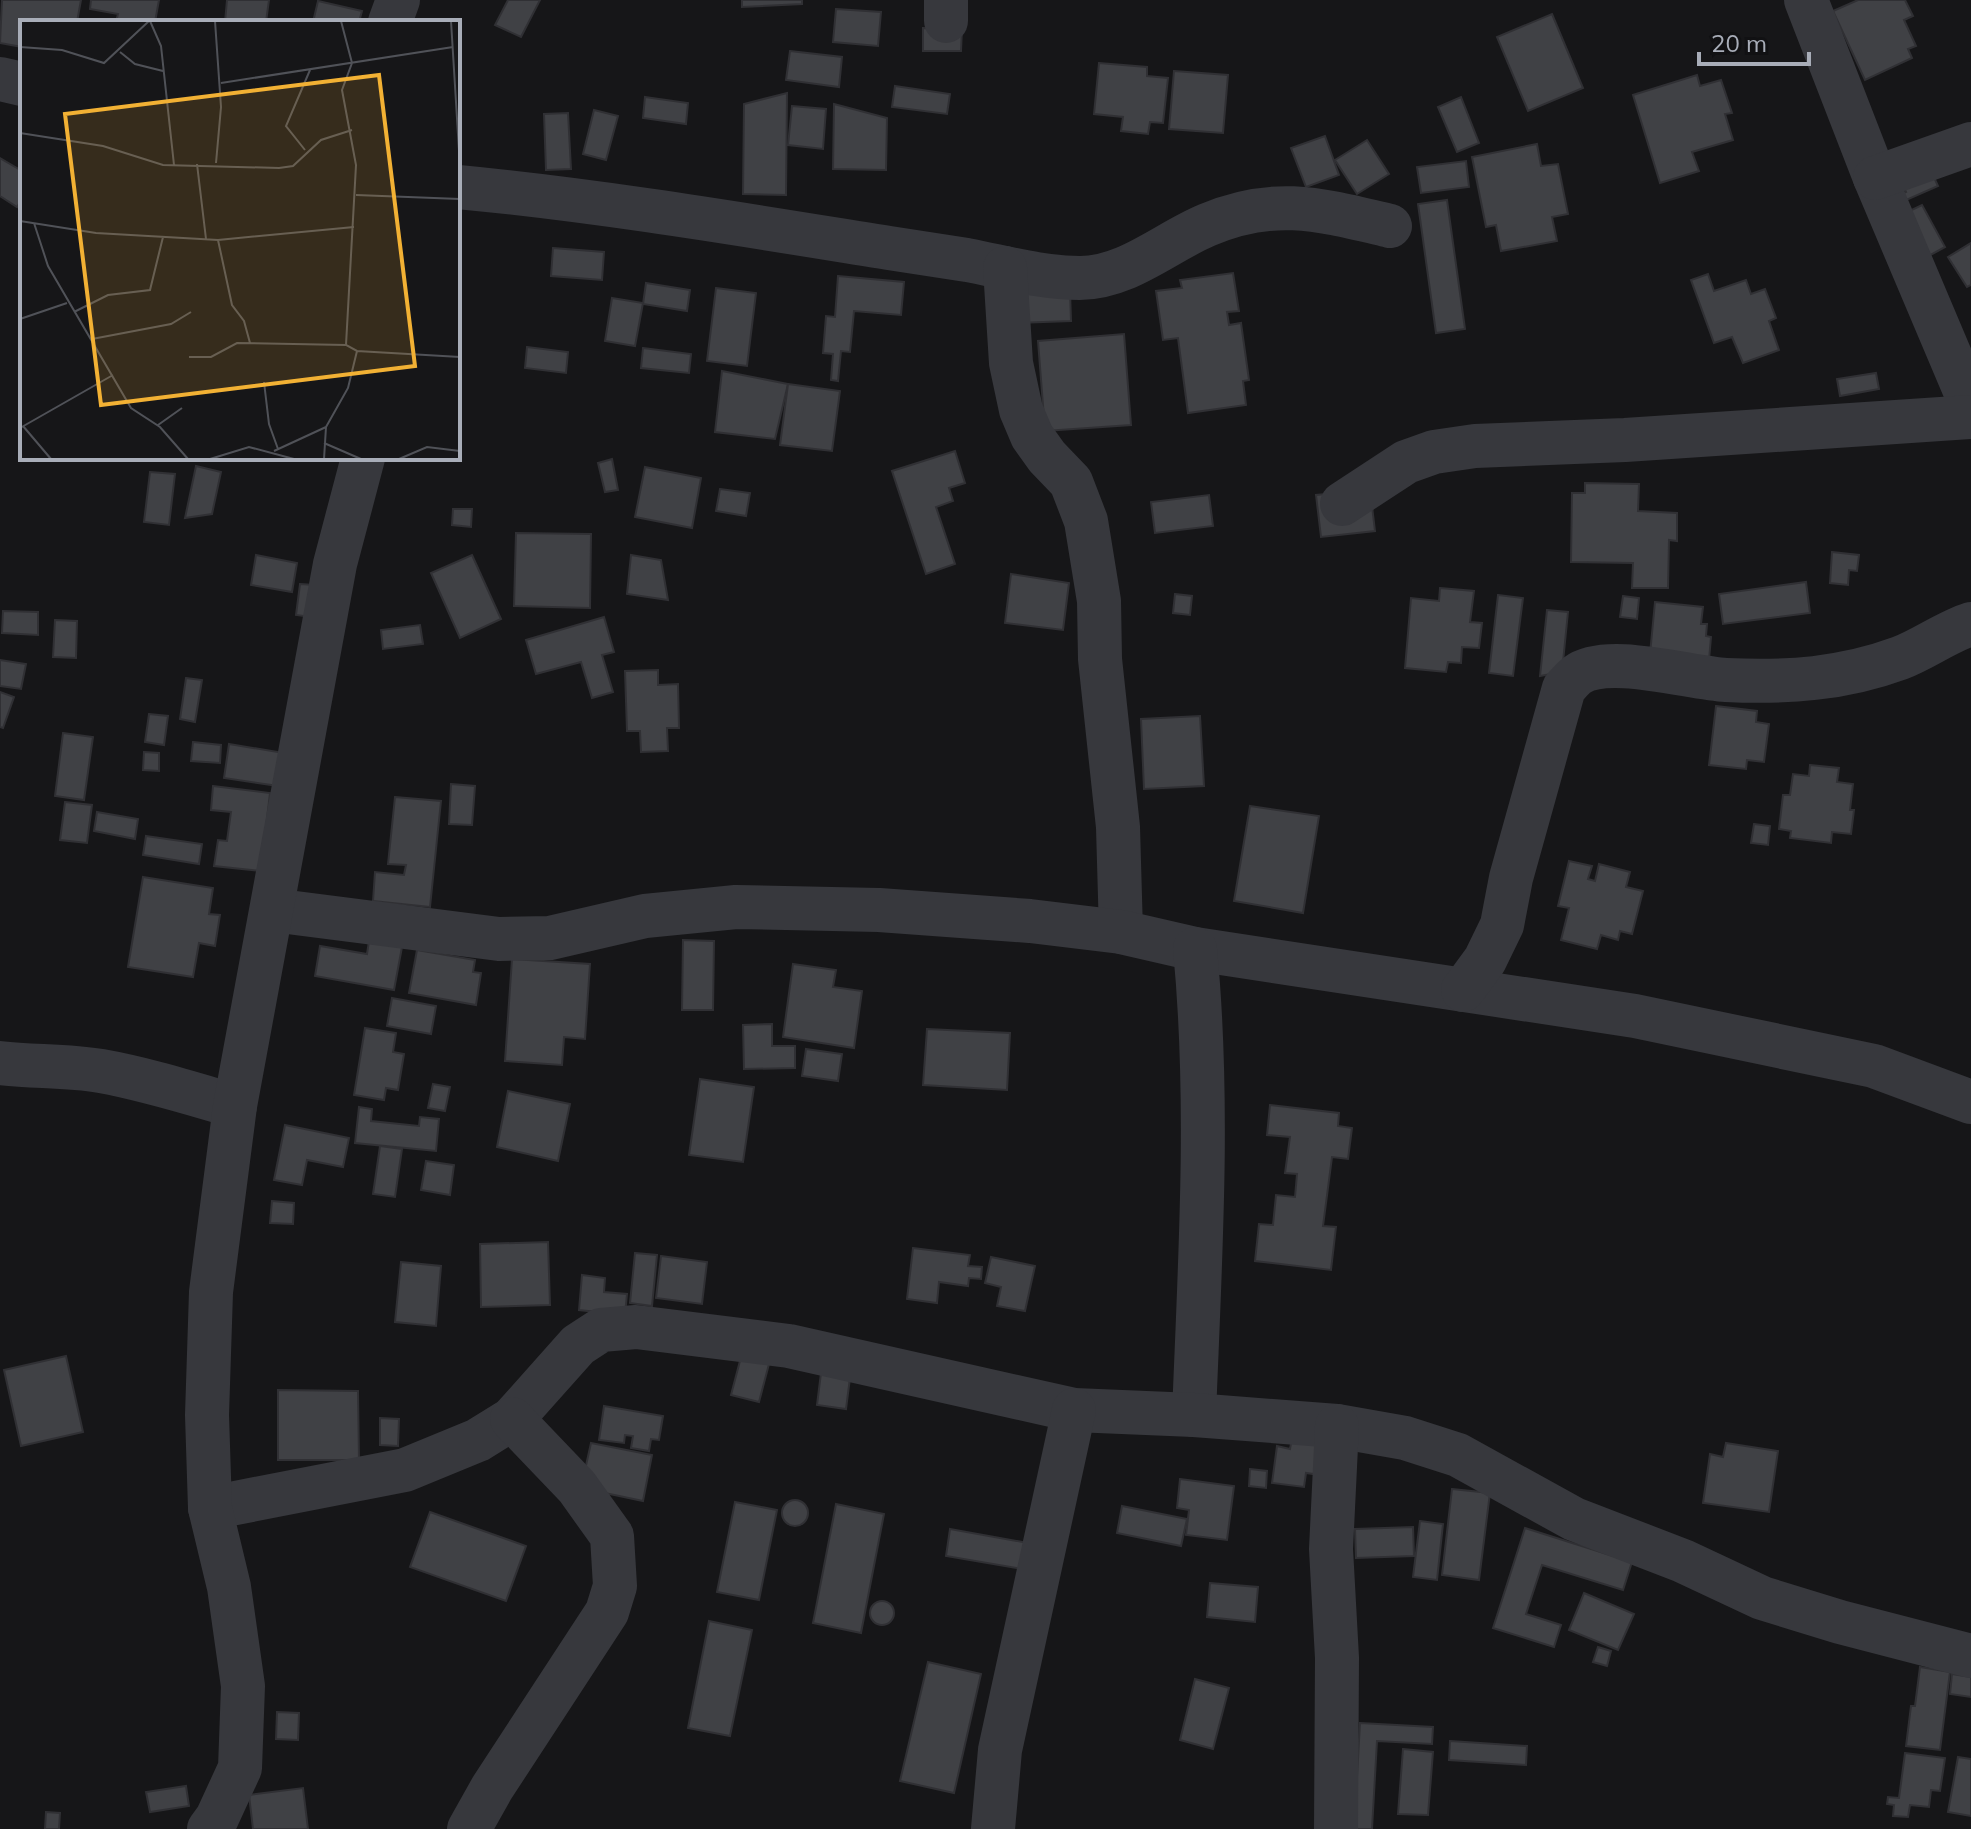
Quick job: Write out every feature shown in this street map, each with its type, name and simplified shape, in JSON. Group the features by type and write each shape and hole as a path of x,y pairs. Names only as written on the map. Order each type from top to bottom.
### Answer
{"street":[{"path":"391,20 398,0"},
{"path":"1806,0 1875,178 1971,405"},
{"path":"0,79 20,84"},
{"path":"1875,178 1971,144"},
{"path":"460,187 657,211 1046,276 1083,278 1135,263 1207,224 1256,210 1315,208 1390,226"},
{"path":"1005,268 1011,363 1021,410 1032,436 1071,482 1086,521 1099,601 1100,659 1118,827 1121,932"},
{"path":"1342,504 1406,462 1434,452 1475,446 1625,440 1971,417"},
{"path":"209,1829 240,1768 243,1686 229,1587 210,1508 207,1415 211,1292 235,1106 335,564 362,460"},
{"path":"1463,990 1485,960 1502,925 1511,878 1564,688 1578,673 1632,664 1666,673 1723,680 1781,682 1844,676 1903,657 1971,624"},
{"path":"272,910 499,939 550,938 645,916 736,907 879,910 1030,921 1121,932 1195,949 1635,1016 1874,1066 1971,1102"},
{"path":"1194,1415 1202,1127 1202,1023 1195,949"},
{"path":"0,1063 101,1071 235,1106"},
{"path":"210,1508 405,1470 478,1440 512,1419 578,1345 601,1330 636,1327 789,1346 1074,1410 1337,1426 1405,1438 1458,1455 1574,1519 1683,1561 1762,1598 1971,1656"},
{"path":"993,1829 1000,1750 1074,1410"},
{"path":"469,1829 492,1788 600,1624 615,1586 612,1536 577,1487 512,1419"},
{"path":"1336,1829 1337,1658 1331,1549 1337,1426"}],"building":[{"path":"2,0 81,0 77,20 20,20 20,47 0,43"},
{"path":"91,0 159,0 155,20 116,20 118,14 90,9"},
{"path":"227,0 269,0 266,20 225,20"},
{"path":"508,0 540,0 521,37 495,25"},
{"path":"742,0 802,0 802,4 742,7"},
{"path":"1858,0 1905,0 1913,16 1904,20 1916,46 1908,49 1912,58 1865,80 1833,11"},
{"path":"318,1 362,11 360,20 313,20"},
{"path":"836,9 881,12 878,46 833,42"},
{"path":"1552,14 1583,88 1528,111 1497,37"},
{"path":"923,28 962,29 961,51 923,51"},
{"path":"790,51 842,57 839,87 786,80"},
{"path":"1099,63 1147,67 1147,76 1168,78 1163,123 1150,122 1148,134 1121,131 1123,117 1094,114"},
{"path":"1174,71 1228,75 1223,133 1169,129"},
{"path":"1697,75 1700,86 1721,80 1732,113 1725,114 1733,140 1692,152 1699,171 1660,183 1633,95"},
{"path":"895,86 950,94 947,114 892,107"},
{"path":"787,93 786,195 743,194 744,104"},
{"path":"645,97 688,103 686,124 643,118"},
{"path":"1461,97 1479,143 1457,152 1438,107"},
{"path":"834,104 887,118 886,170 833,169"},
{"path":"792,106 826,109 823,149 788,145"},
{"path":"594,110 618,116 606,160 583,154"},
{"path":"568,113 571,169 546,170 544,114"},
{"path":"1325,136 1339,175 1306,187 1291,148"},
{"path":"1367,140 1389,174 1357,194 1335,160"},
{"path":"1537,144 1541,166 1558,164 1568,214 1552,217 1557,241 1501,251 1496,225 1486,227 1472,157"},
{"path":"0,158 20,170 20,202 17,207 0,196"},
{"path":"1466,161 1469,187 1421,193 1417,167"},
{"path":"1932,173 1938,186 1904,201 1901,194 1906,192 1903,185"},
{"path":"1447,200 1465,329 1436,333 1418,204"},
{"path":"1922,205 1945,247 1925,258 1901,215"},
{"path":"1971,243 1971,285 1967,287 1948,257"},
{"path":"553,248 604,252 602,280 551,276"},
{"path":"1233,273 1239,311 1227,312 1229,325 1241,323 1249,380 1243,381 1246,405 1188,413 1178,338 1163,340 1156,291 1182,288 1180,280"},
{"path":"1708,274 1714,291 1746,280 1751,294 1765,289 1776,318 1769,321 1779,350 1743,363 1732,337 1714,343 1691,280"},
{"path":"838,276 904,282 901,315 854,311 850,352 841,351 838,381 831,380 833,354 823,353 826,316 835,317"},
{"path":"646,283 690,290 687,311 643,304"},
{"path":"716,288 756,293 747,366 707,361"},
{"path":"1070,291 1071,321 1016,323 1015,294"},
{"path":"612,298 643,303 635,346 605,341"},
{"path":"1124,334 1131,425 1045,431 1038,341"},
{"path":"527,347 568,352 566,373 525,368"},
{"path":"643,348 691,354 689,373 641,368"},
{"path":"722,371 788,384 775,439 715,432"},
{"path":"1876,373 1879,389 1840,396 1837,379"},
{"path":"788,384 840,391 832,451 780,445"},
{"path":"955,451 965,483 949,488 953,501 936,507 955,564 926,574 892,471"},
{"path":"612,459 618,490 605,492 598,463"},
{"path":"196,466 221,472 212,514 185,518"},
{"path":"645,467 701,478 692,528 635,517"},
{"path":"150,472 175,474 169,525 144,522"},
{"path":"1585,483 1639,484 1638,511 1677,513 1677,541 1669,540 1668,588 1632,588 1633,563 1571,562 1572,493 1585,493"},
{"path":"720,489 750,493 746,516 716,511"},
{"path":"1337,493 1372,506 1375,531 1321,537 1316,495"},
{"path":"1209,495 1213,526 1155,533 1151,502"},
{"path":"453,509 472,509 471,527 452,525"},
{"path":"516,533 591,534 590,608 514,606"},
{"path":"1832,552 1859,555 1857,571 1849,570 1848,585 1830,583"},
{"path":"256,555 297,563 292,592 251,585"},
{"path":"472,555 501,619 460,638 431,573"},
{"path":"631,555 661,560 668,600 627,594"},
{"path":"1011,574 1069,583 1063,630 1005,623"},
{"path":"1806,582 1810,613 1723,624 1719,594"},
{"path":"300,584 315,585 311,617 296,615"},
{"path":"1440,588 1474,591 1470,622 1482,623 1479,648 1462,647 1461,663 1448,662 1446,672 1405,668 1411,598 1439,601"},
{"path":"1175,594 1192,596 1190,615 1173,613"},
{"path":"1498,595 1523,598 1513,676 1489,673"},
{"path":"1623,596 1639,598 1637,619 1620,617"},
{"path":"1655,602 1703,607 1701,624 1707,624 1706,636 1711,637 1709,660 1650,654"},
{"path":"1547,610 1568,612 1562,672 1540,676"},
{"path":"3,611 38,612 38,635 2,633"},
{"path":"604,617 614,652 602,655 613,692 592,698 581,662 536,674 526,640"},
{"path":"55,620 77,621 76,658 53,657"},
{"path":"420,625 423,644 383,649 381,630"},
{"path":"0,660 26,664 21,689 0,686"},
{"path":"658,670 658,685 678,684 679,728 667,728 668,751 641,752 640,731 627,731 625,671"},
{"path":"186,678 202,680 195,722 180,719"},
{"path":"0,692 14,697 3,728 0,727"},
{"path":"1716,706 1757,711 1756,722 1769,724 1764,762 1747,760 1746,769 1709,765"},
{"path":"149,714 168,716 164,745 145,742"},
{"path":"1200,716 1204,786 1144,789 1141,719"},
{"path":"63,733 93,737 84,800 55,796"},
{"path":"193,742 221,745 220,763 191,761"},
{"path":"229,744 290,754 285,787 224,778"},
{"path":"144,752 159,753 159,771 143,770"},
{"path":"1810,765 1839,768 1837,782 1853,784 1851,834 1832,832 1831,843 1790,838 1791,831 1779,829 1783,795 1790,795 1793,774 1809,776"},
{"path":"451,784 475,786 472,825 449,824"},
{"path":"213,786 270,793 261,871 214,866 218,840 227,841 231,812 211,810"},
{"path":"395,797 441,801 430,907 373,901 375,872 404,875 406,865 388,864"},
{"path":"65,802 92,805 87,843 60,840"},
{"path":"1250,806 1319,816 1303,913 1234,901"},
{"path":"97,812 138,819 135,839 94,831"},
{"path":"1754,824 1770,826 1768,845 1751,843"},
{"path":"146,836 202,844 199,864 143,855"},
{"path":"1569,861 1592,866 1588,879 1595,881 1599,864 1630,872 1626,887 1643,891 1632,934 1620,931 1618,940 1601,935 1597,949 1561,940 1569,908 1558,906"},
{"path":"143,877 213,888 209,914 220,915 215,946 199,943 193,977 128,967"},
{"path":"683,940 714,941 713,1010 682,1010"},
{"path":"369,941 402,947 394,990 315,976 320,946 367,954"},
{"path":"417,950 475,960 473,972 481,973 476,1005 409,993"},
{"path":"512,959 590,964 585,1039 564,1037 562,1065 505,1061"},
{"path":"793,964 836,970 833,987 862,991 854,1048 783,1037"},
{"path":"392,998 436,1006 431,1034 387,1026"},
{"path":"772,1024 772,1046 795,1046 795,1068 744,1069 743,1025"},
{"path":"365,1028 396,1033 393,1052 404,1054 398,1090 386,1088 384,1100 354,1095"},
{"path":"927,1029 1010,1033 1007,1090 923,1085"},
{"path":"806,1049 842,1054 838,1081 802,1076"},
{"path":"700,1079 754,1087 743,1162 689,1155"},
{"path":"433,1084 450,1087 445,1111 428,1108"},
{"path":"508,1091 570,1104 558,1161 497,1147"},
{"path":"1270,1105 1339,1113 1338,1126 1352,1128 1348,1159 1332,1157 1323,1226 1336,1227 1331,1270 1255,1261 1259,1224 1273,1225 1276,1195 1295,1197 1297,1174 1285,1173 1290,1137 1267,1135"},
{"path":"359,1107 372,1109 371,1121 419,1126 420,1117 439,1119 436,1151 355,1143"},
{"path":"285,1125 349,1138 343,1167 307,1160 302,1185 274,1180"},
{"path":"380,1146 402,1149 395,1197 373,1194"},
{"path":"426,1161 454,1165 450,1195 421,1190"},
{"path":"272,1201 294,1203 293,1224 270,1223"},
{"path":"548,1242 550,1305 481,1307 480,1244"},
{"path":"913,1248 970,1255 968,1266 982,1267 981,1279 969,1278 968,1286 939,1282 937,1303 907,1299"},
{"path":"635,1253 657,1255 652,1306 630,1303"},
{"path":"661,1256 707,1262 702,1304 656,1298"},
{"path":"991,1257 1035,1266 1025,1311 997,1306 1001,1287 985,1283"},
{"path":"401,1262 441,1266 436,1326 395,1322"},
{"path":"582,1275 605,1278 604,1292 627,1294 625,1315 579,1310"},
{"path":"66,1356 83,1432 21,1446 4,1370"},
{"path":"741,1357 769,1364 759,1402 731,1395"},
{"path":"821,1373 850,1378 846,1409 817,1405"},
{"path":"278,1390 358,1391 359,1460 278,1460"},
{"path":"604,1406 663,1416 659,1440 651,1439 649,1451 631,1448 633,1436 625,1435 624,1443 599,1440"},
{"path":"380,1418 399,1419 398,1446 380,1445"},
{"path":"1292,1438 1331,1443 1327,1476 1306,1473 1304,1487 1272,1483 1277,1446 1290,1449"},
{"path":"591,1443 652,1455 643,1501 581,1488"},
{"path":"1726,1443 1778,1451 1769,1512 1703,1503 1710,1454 1723,1457"},
{"path":"1250,1469 1267,1471 1266,1488 1249,1486"},
{"path":"1180,1479 1234,1486 1227,1540 1186,1535 1189,1510 1177,1508"},
{"path":"1452,1489 1490,1493 1479,1580 1442,1575"},
{"path":"795,1500 804,1504 808,1513 804,1522 795,1526 786,1522 782,1513 786,1504"},
{"path":"735,1502 777,1510 759,1600 717,1592"},
{"path":"836,1504 884,1514 861,1633 813,1623"},
{"path":"1122,1506 1187,1519 1181,1546 1117,1533"},
{"path":"430,1512 526,1546 506,1601 410,1567"},
{"path":"1420,1521 1443,1524 1437,1580 1413,1577"},
{"path":"1413,1527 1414,1556 1356,1558 1355,1529"},
{"path":"1525,1528 1632,1562 1623,1590 1542,1565 1526,1614 1561,1625 1554,1647 1493,1628"},
{"path":"950,1529 1028,1543 1023,1569 946,1556"},
{"path":"1210,1583 1258,1587 1255,1622 1207,1617"},
{"path":"1584,1593 1634,1614 1618,1650 1569,1630"},
{"path":"882,1601 890,1605 894,1613 890,1621 882,1625 874,1621 870,1613 874,1605"},
{"path":"709,1621 752,1630 730,1736 688,1728"},
{"path":"1598,1647 1611,1651 1607,1666 1593,1662"},
{"path":"928,1662 981,1674 954,1793 900,1781"},
{"path":"1920,1667 1950,1672 1940,1750 1906,1746"},
{"path":"1952,1674 1971,1677 1971,1697 1950,1694"},
{"path":"1195,1679 1229,1688 1213,1749 1180,1740"},
{"path":"277,1712 299,1713 298,1740 276,1739"},
{"path":"1360,1723 1433,1727 1432,1744 1377,1741 1372,1829 1354,1829"},
{"path":"1450,1741 1527,1746 1526,1765 1449,1760"},
{"path":"1403,1749 1433,1752 1428,1815 1398,1814"},
{"path":"1905,1753 1945,1758 1940,1791 1931,1790 1929,1807 1910,1805 1908,1817 1893,1816 1894,1805 1887,1804 1888,1797 1899,1798"},
{"path":"1958,1757 1971,1759 1971,1816 1948,1812"},
{"path":"186,1786 189,1806 150,1812 146,1792"},
{"path":"303,1788 308,1829 253,1829 249,1795"},
{"path":"46,1812 60,1813 59,1829 45,1829"}]}
